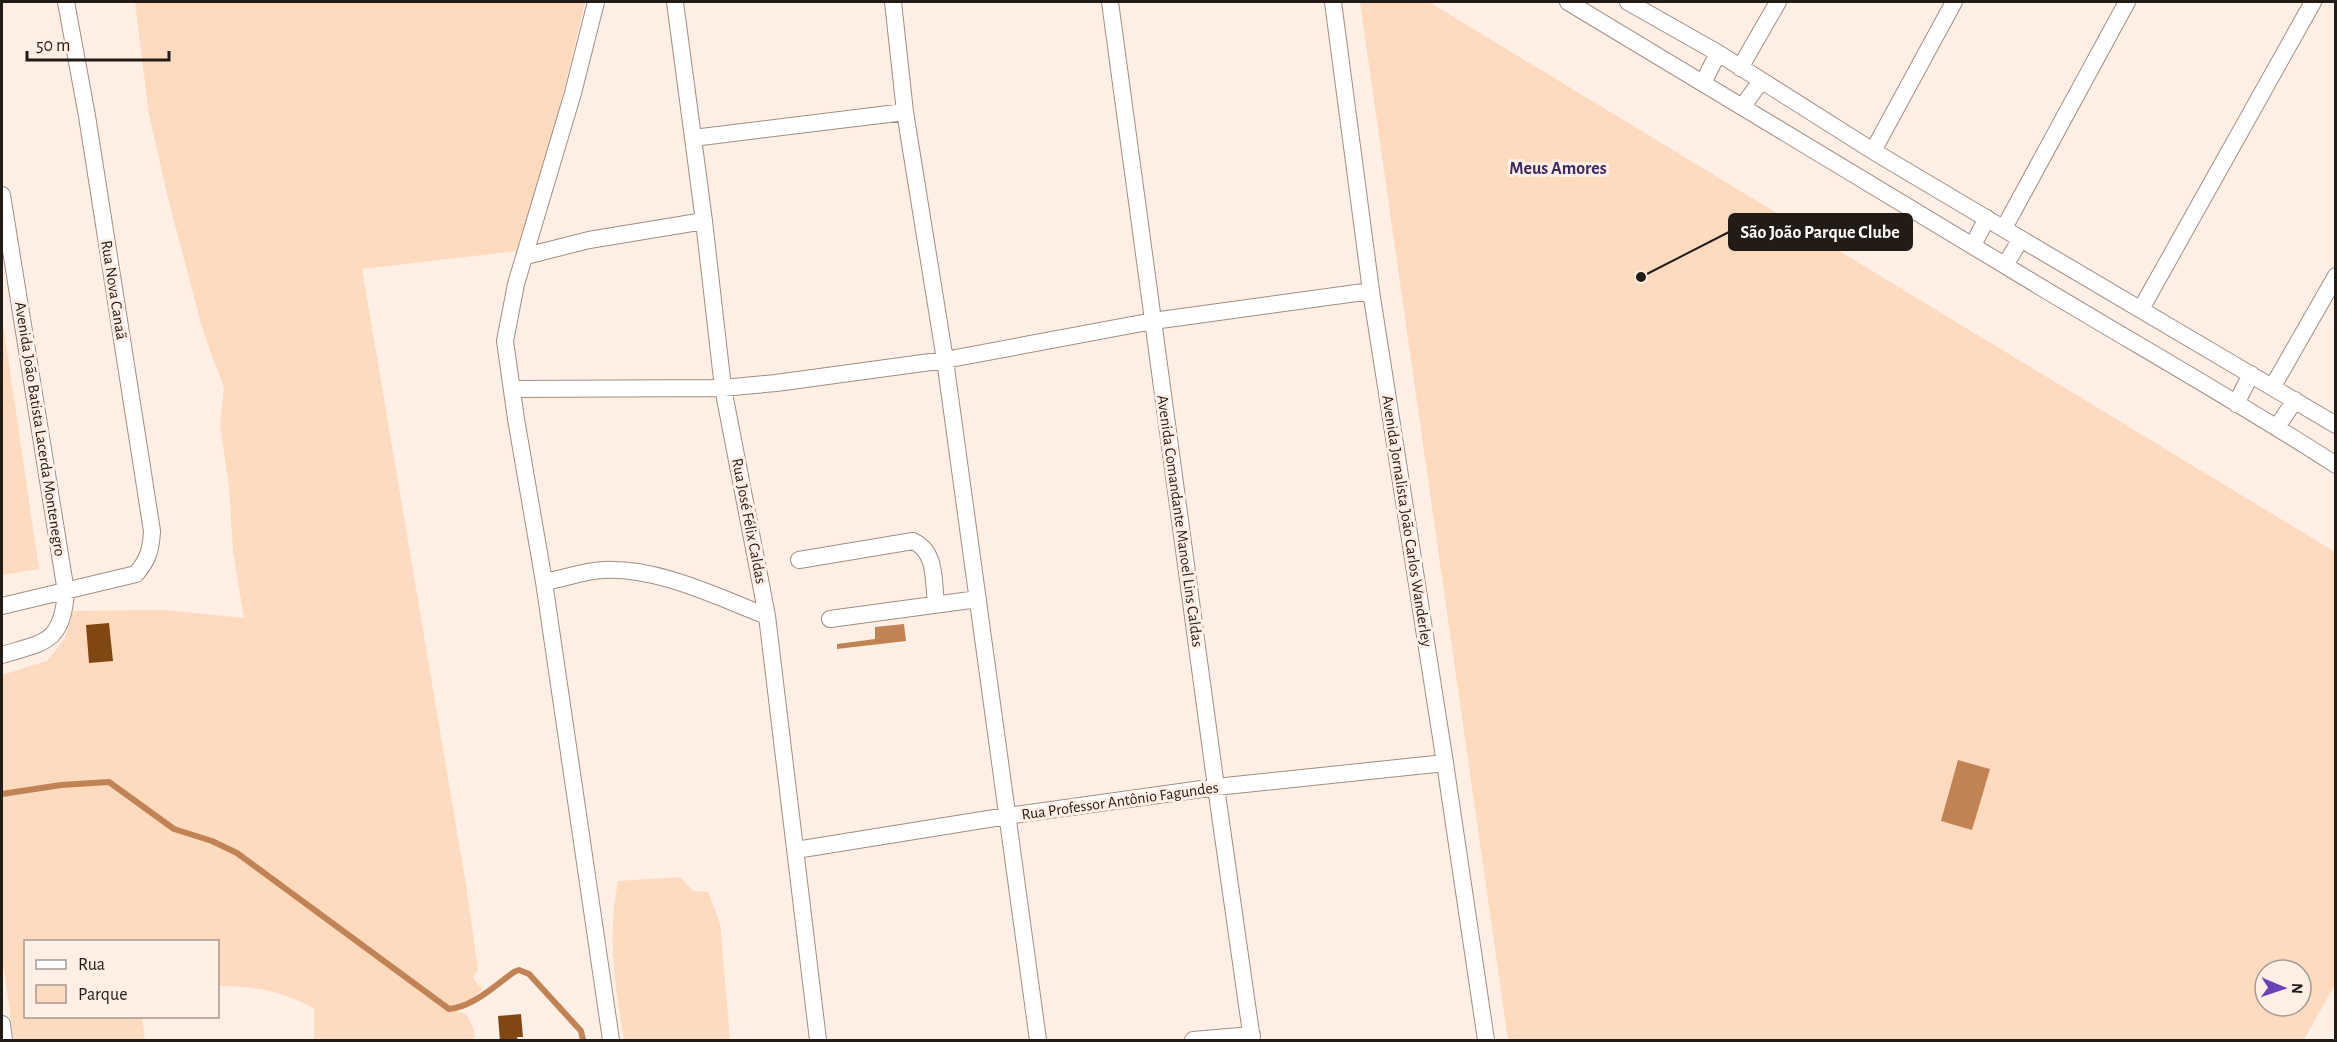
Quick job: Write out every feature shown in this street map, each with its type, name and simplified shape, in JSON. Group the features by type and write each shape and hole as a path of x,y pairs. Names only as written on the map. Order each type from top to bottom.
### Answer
{"street":[{"name":"Rua Nova Canaã","path":"66,2 87,116 152,531 148,560 136,574 66,592"},
{"path":"596,2 573,93 510,306 506,340 611,1041"},
{"name":"Rua José Félix Caldas","path":"675,2 723,388 767,616 818,1041"},
{"path":"893,2 905,112 945,360 1038,1041"},
{"name":"Avenida Comandante Manoel Lins Caldas","path":"1110,2 1252,1038"},
{"name":"Avenida Jornalista João Carlos Wanderley","path":"1333,2 1371,291 1486,1041"},
{"path":"1569,2 1704,81 2005,265 2277,427 2336,465"},
{"path":"1628,2 1719,53 1873,151 2336,425"},
{"path":"1740,68 1778,2"},
{"path":"1873,151 1954,2"},
{"path":"2004,228 2127,2"},
{"path":"2141,309 2313,2"},
{"path":"1704,81 1719,53"},
{"path":"1743,106 1761,81"},
{"path":"693,138 905,112"},
{"name":"Avenida João Batista Lacerda Montenegro","path":"2,195 66,592"},
{"path":"1973,245 1987,218"},
{"path":"526,256 589,240 704,221"},
{"path":"2005,265 2021,239"},
{"path":"2273,386 2336,276"},
{"path":"512,389 723,388 945,360 1153,321 1371,291"},
{"path":"2236,404 2251,374"},
{"path":"2277,427 2295,400"},
{"path":"799,560 914,541 923,545 931,556 936,604"},
{"path":"544,582 604,570 629,571 682,583 767,616"},
{"path":"2,606 66,592 65,611 54,635 39,644 2,655"},
{"path":"830,619 978,599"},
{"name":"Rua Professor Antônio Fagundes","path":"796,850 1007,816 1216,787 1445,763"},
{"path":"2,1024 4,1041"},
{"path":"1193,1041 1252,1038"}],"green space":[{"path":"135,2 585,2 546,164 516,251 362,269 466,885 478,969 473,978 482,989 468,1004 450,1009 467,1015 475,1040 314,1040 314,1008 268,991 219,986 219,940 24,940 24,1018 142,1018 145,1040 14,1040 2,956 2,675 47,661 65,638 73,611 165,610 244,618 233,551 229,487 220,425 224,388 203,331 167,194 149,114"},
{"path":"1360,2 1429,2 2335,552 2335,984 2304,1040 1508,1040"},
{"path":"2,317 39,569 2,575"},
{"path":"680,877 693,891 708,892 720,924 730,1040 624,1040 613,952 613,918 618,881"}],"shaded area":[{"path":"904,624 906,641 837,649 837,644 875,639 875,627"},
{"path":"1958,760 1990,769 1972,830 1941,821"}],"building":[{"path":"109,623 113,661 89,663 86,625"},
{"path":"521,1014 523,1037 517,1037 518,1041 500,1041 498,1016"}],"waterway":[{"path":"2,794 61,785 109,782 174,829 212,841 237,853 449,1009 475,1000 519,970 529,974 581,1031 583,1040"}],"place":[{"name":"São João Parque Clube","path":"1641,277"}],"district":[{"name":"Meus Amores","path":"1558,169"}]}
